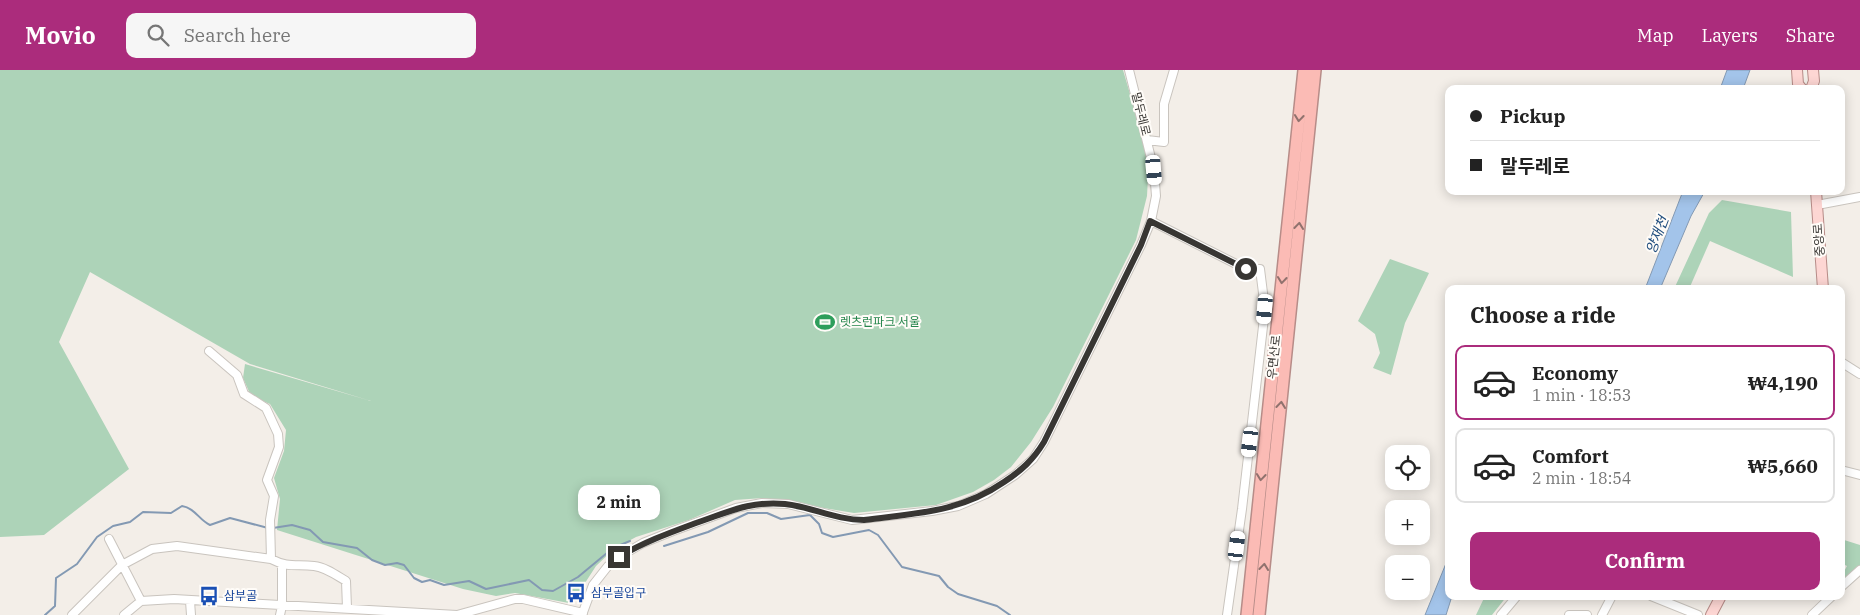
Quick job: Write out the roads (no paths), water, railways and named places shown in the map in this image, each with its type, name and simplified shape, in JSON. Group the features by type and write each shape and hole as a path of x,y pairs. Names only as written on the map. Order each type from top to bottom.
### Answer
{"highway":[{"name":"우면산로","path":"1247,615 1304,70"},
{"name":"우면산로","path":"1259,615 1315,70"}],"main road":[{"path":"1797,70 1799,85"},
{"path":"1812,85 1813,70"},
{"name":"중앙로","path":"1816,195 1822,285"},
{"path":"1711,615 1719,600"}],"street":[{"name":"말두레로","path":"583,614 593,585 608,566 619,557 643,543 736,508 762,503 788,504 852,520 864,520 958,506 986,494 1015,475 1033,460 1044,442 1141,245 1150,221 1156,196 1154,170 1129,70"},
{"path":"1147,140 1164,142 1164,104 1174,70"},
{"path":"1817,205 1860,197"},
{"path":"1150,221 1246,269 1260,270 1265,317 1228,615"},
{"path":"209,351 237,376 244,394 266,408 278,434 279,447 267,480 274,496 270,520 271,559"},
{"path":"1845,365 1860,374"},
{"path":"1845,471 1860,475"},
{"path":"109,539 140,601"},
{"path":"72,615 122,565 152,549 177,546 271,559 282,565 315,566 329,571 346,581 347,608"},
{"path":"280,615 282,606 282,565"},
{"path":"1845,583 1860,570"},
{"path":"124,615 140,601 174,599 457,615 500,602 523,599 583,614"},
{"path":"1501,615 1514,600"},
{"path":"1602,615 1610,600"},
{"path":"1661,600 1698,615"},
{"path":"1812,615 1828,600"},
{"path":"190,601 191,615"},
{"path":"1569,615 1586,615"}],"water":[{"path":"1727,70 1750,70 1744,85 1721,85"},
{"path":"1681,195 1703,195 1691,216 1662,285 1647,285"},
{"path":"1445,566 1445,600 1451,600 1446,615 1425,615"}],"waterway":[{"path":"45,615 55,606 56,578 77,564 97,537 113,526 130,522 143,512 171,513 182,506 190,509 210,525 230,518 268,528"},
{"path":"664,546 708,532 748,513 767,513 781,519 810,515 819,524 822,533 833,537 869,530 878,535 902,567 939,576 948,587 958,594 997,606 1010,615"},
{"path":"273,528 292,525 310,530 323,542 357,548 372,560 385,565 397,563 404,565 414,578 422,582 430,580 444,585 469,581 486,589 529,580 542,590 553,591 578,577 613,548 630,541"}],"place":[{"name":"렛츠런파크 서울","path":"825,322"},
{"name":"삼부골입구","path":"576,593"},
{"name":"삼부골","path":"209,596"}],"water label":[{"name":"양재천","path":"1657,235"}]}
